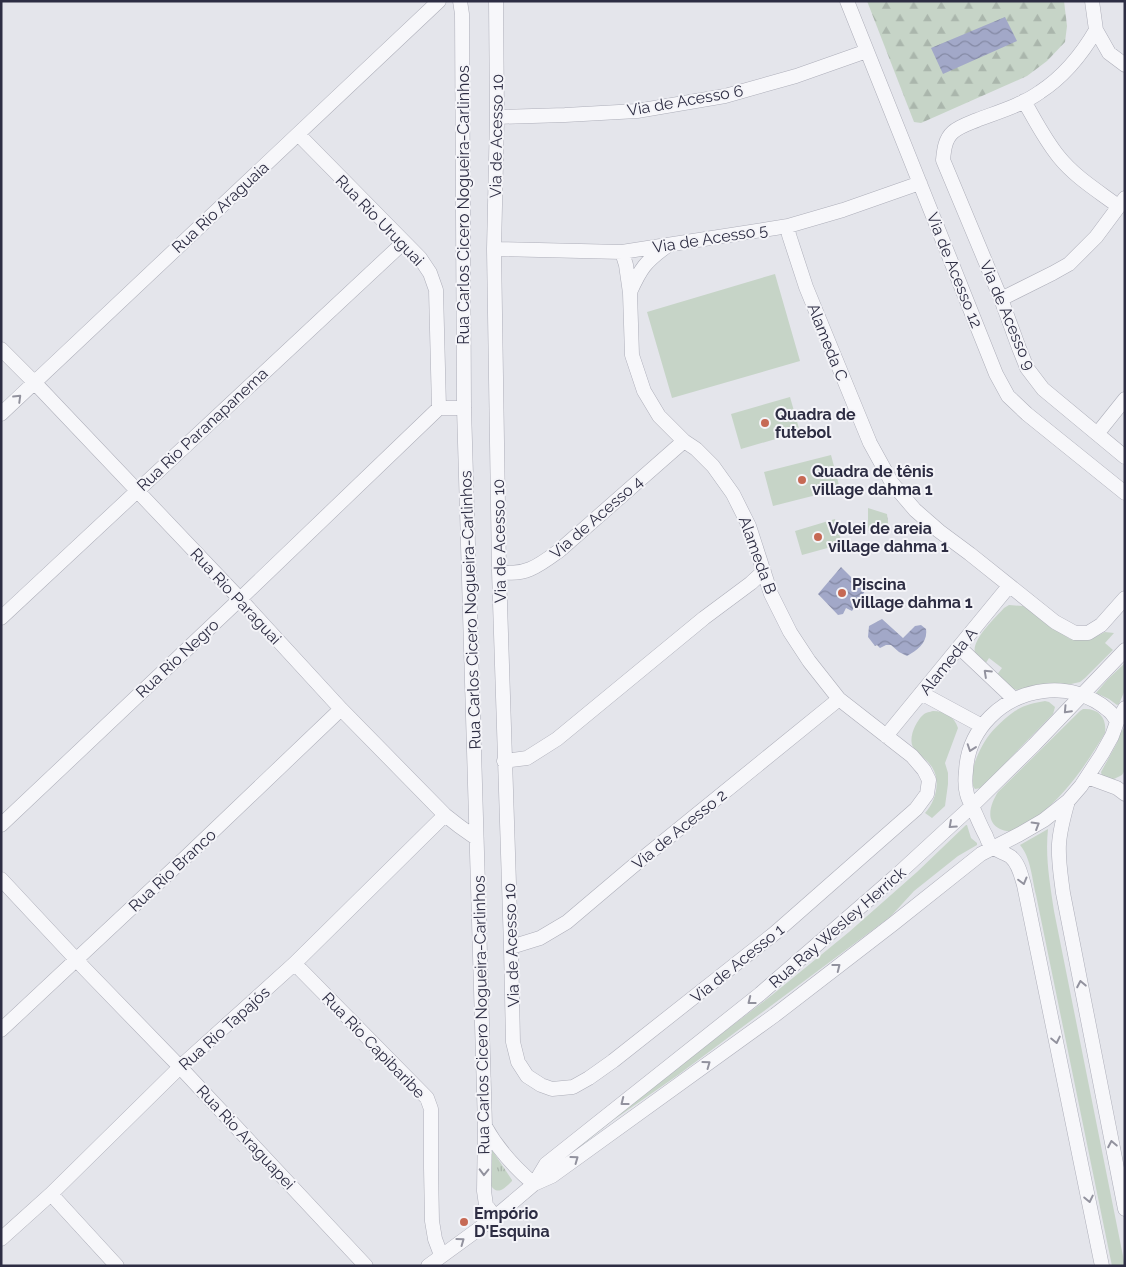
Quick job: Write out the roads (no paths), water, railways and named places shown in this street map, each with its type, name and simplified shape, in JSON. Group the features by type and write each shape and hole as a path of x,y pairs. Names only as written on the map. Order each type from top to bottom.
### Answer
{"street":[{"name":"Rua Rio Araguaia","path":"1,414 439,1"},
{"name":"Rua Carlos Cicero Nogueira-Carlinhos","path":"460,1 462,14 464,408 485,1126 484,1191 486,1205 494,1217"},
{"name":"Via de Acesso 10","path":"496,1 497,117 494,249 504,761 513,1042 518,1062 527,1076"},
{"name":"Via de Acesso 12","path":"847,1 996,374 1008,396 1027,414 1125,493"},
{"path":"1092,1 1096,30 1109,53 1125,65"},
{"path":"1001,299 1069,264 1096,237 1122,202 1081,178 1060,158 1024,101 1039,93 1060,77 1088,43 1096,30"},
{"name":"Via de Acesso 6","path":"497,117 637,111 724,96 796,76 868,51"},
{"name":"Via de Acesso 9","path":"1024,101 965,125 953,132 944,147 943,160 1001,299 1018,348 1028,368 1043,389 1125,457"},
{"name":"Rua Rio Uruguai","path":"298,134 420,258 430,274 436,290 439,408"},
{"name":"Via de Acesso 5","path":"494,249 622,252 788,226 843,210 920,183"},
{"name":"Alameda C","path":"788,226 789,235 806,287 870,443 892,483 915,510 1055,622 1074,633 1088,633 1101,625 1125,598"},
{"name":"Rua Rio Paranapanema","path":"1,618 404,242"},
{"name":"Alameda B","path":"630,293 643,265 669,244"},
{"name":"Alameda B","path":"622,252 630,293 632,355 644,391 659,416 713,466 733,494 749,526 771,594 790,632 809,661 839,699 912,756 924,770 929,780 927,794"},
{"name":"Rua Rio Paraguai","path":"1,349 240,599 341,709 444,815 476,838"},
{"path":"1097,434 1125,399"},
{"path":"439,408 464,408"},
{"name":"Rua Rio Negro","path":"1,825 439,408"},
{"name":"Via de Acesso 4","path":"499,571 517,573 539,565 560,550 684,441"},
{"path":"504,761 527,758 558,739 764,571"},
{"name":"Alameda A","path":"886,736 1009,586"},
{"path":"959,647 1014,699"},
{"name":"Rua Ray Wesley Herrick","path":"534,1184 546,1164 760,994 897,875 972,806 1034,745 1125,650"},
{"path":"1102,1266 1024,884 1013,859 992,847 985,835 967,794 965,780 966,766 972,745 982,726 991,715 1014,699 1046,690 1082,694 1110,711 1121,721"},
{"path":"921,693 982,726"},
{"name":"Via de Acesso 2","path":"511,947 540,938 567,922 839,699"},
{"name":"Rua Ray Wesley Herrick","path":"428,1266 494,1217 534,1184 552,1176 775,1015 981,854 1044,820 1068,801 1102,754 1121,721 1125,708"},
{"name":"Rua Rio Branco","path":"1,1030 341,709"},
{"path":"1087,776 1122,788"},
{"name":"Via de Acesso 1","path":"527,1076 552,1089 573,1087 589,1078 776,933 916,809 927,794"},
{"path":"1068,801 1062,822 1059,866 1125,1209"},
{"name":"Rua Rio Tapajós","path":"1,1239 51,1194 180,1067 294,964 444,815"},
{"name":"Rua Rio Araguapei","path":"1,879 366,1266"},
{"name":"Rua Rio Capibaribe","path":"294,964 427,1098 432,1116 432,1221 435,1239 441,1255"},
{"path":"485,1126 500,1150 534,1184"},
{"path":"51,1194 117,1266"}],"water":[{"path":"1005,17 1017,41 943,74 931,48"},
{"name":"Piscina village dahma 1","path":"841,567 865,591 852,611 846,608 843,614 838,615 818,594"},
{"path":"882,619 903,638 915,626 921,625 926,629 924,642 907,656 891,645 880,648 877,645 875,646 868,637 869,626"}],"place":[{"name":"Quadra de futebol","path":"765,423"},
{"name":"Quadra de tênis village dahma 1","path":"802,480"},
{"name":"Volei de areia village dahma 1","path":"818,537"},
{"name":"Piscina village dahma 1","path":"842,593"},
{"name":"Empório D'Esquina","path":"464,1222"}]}
